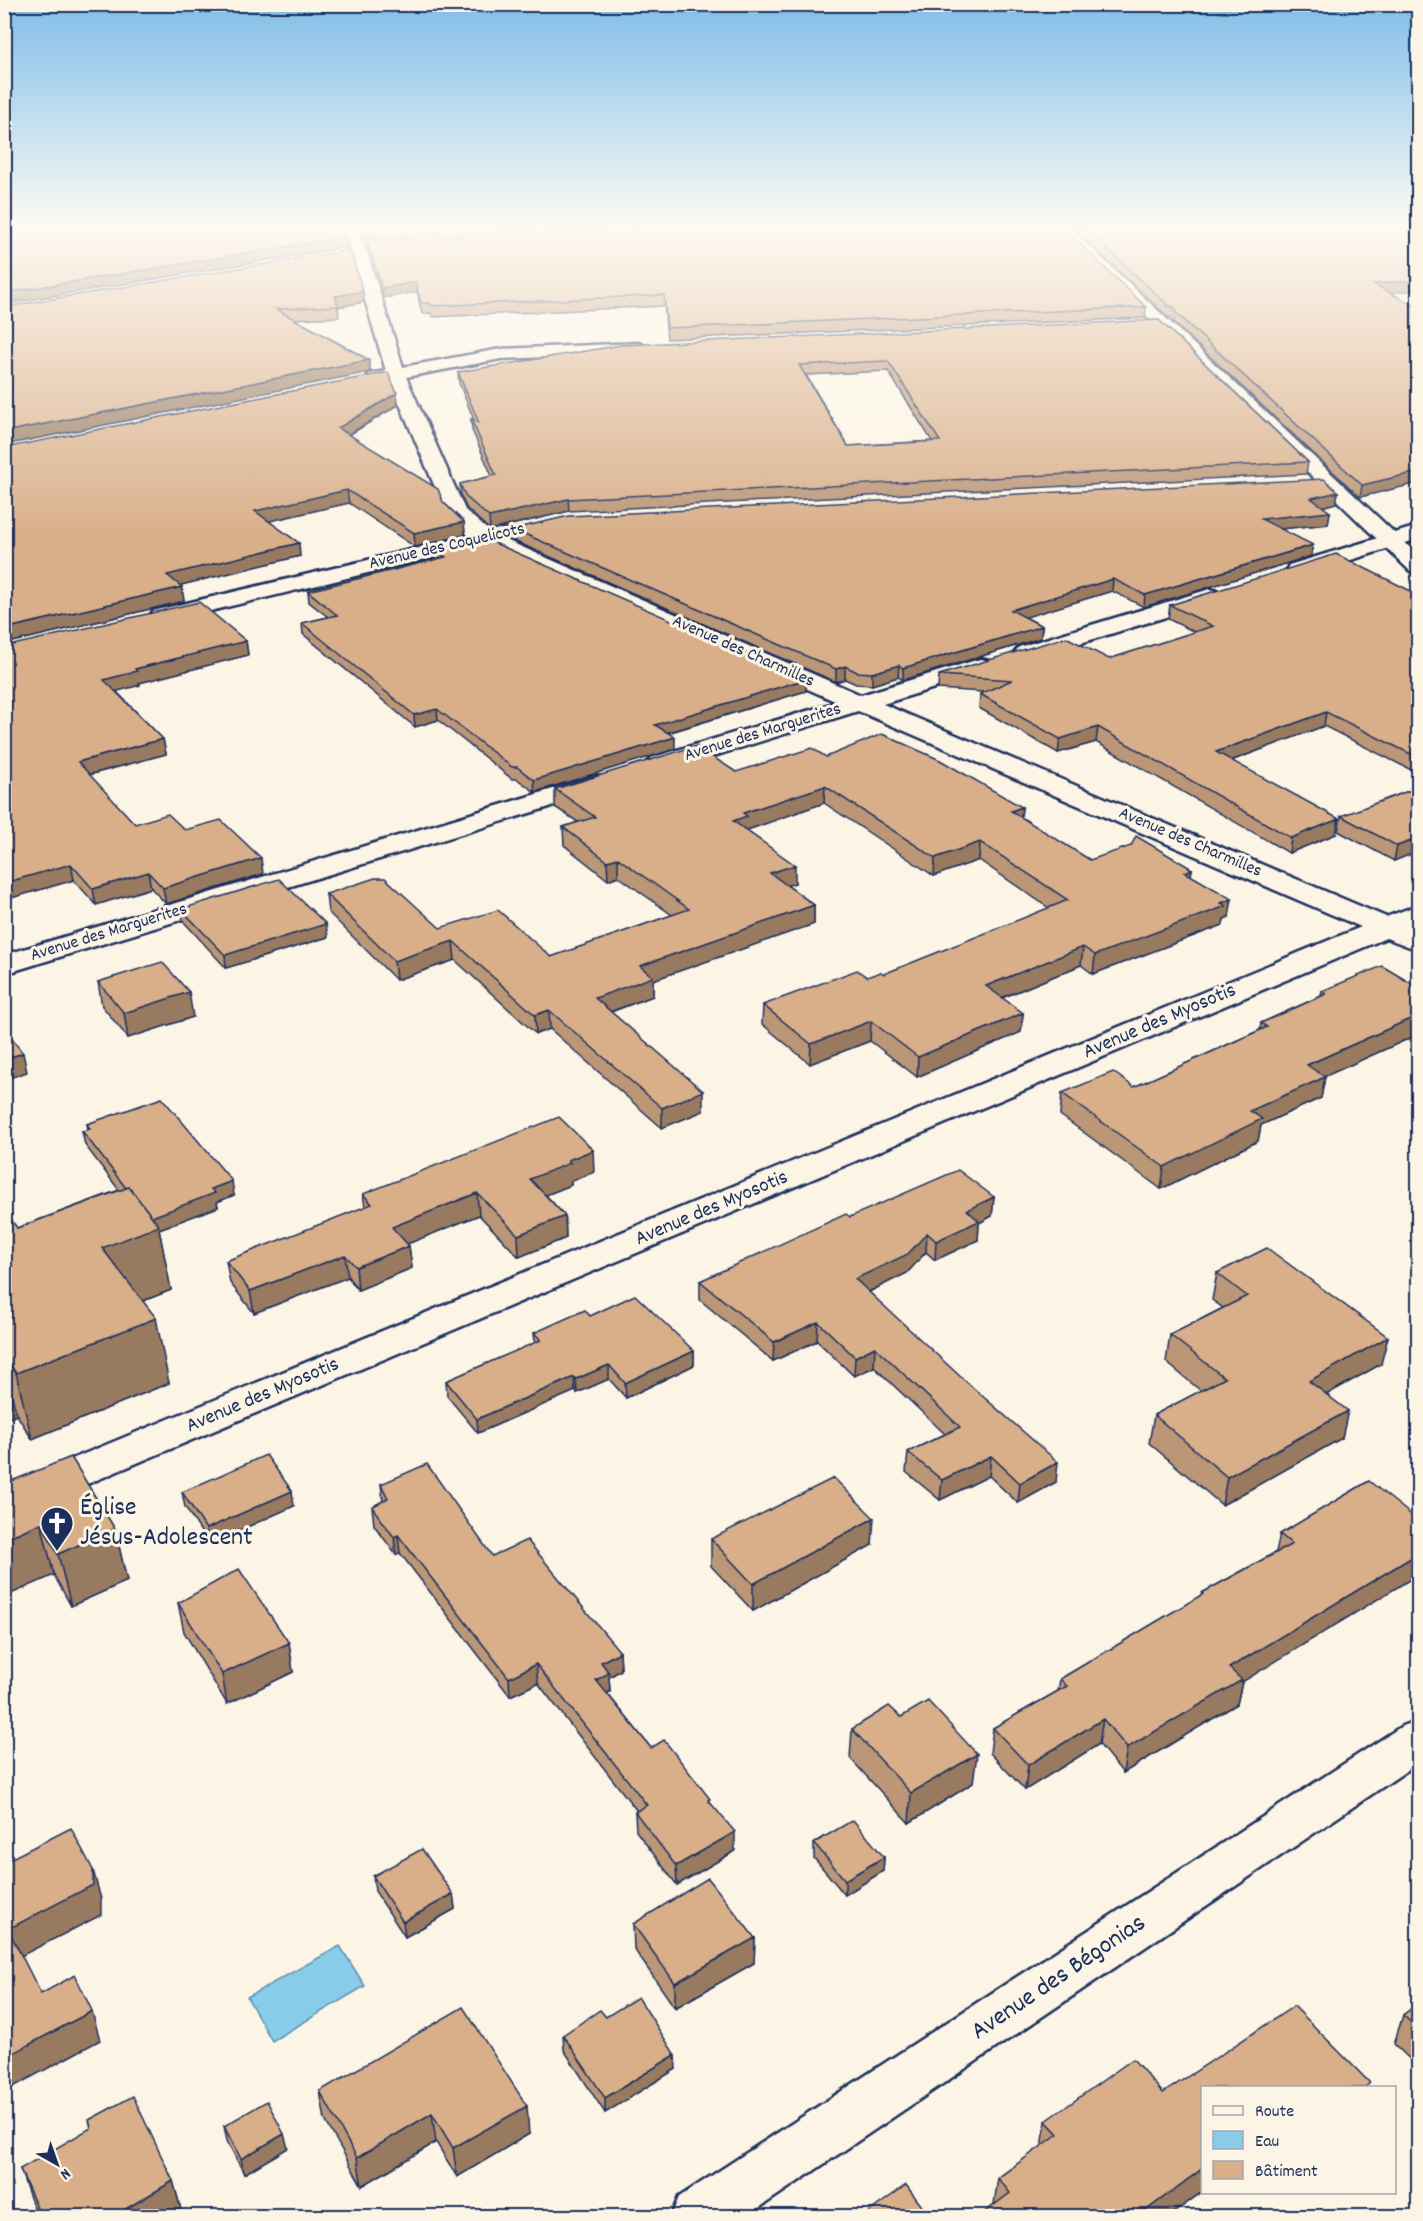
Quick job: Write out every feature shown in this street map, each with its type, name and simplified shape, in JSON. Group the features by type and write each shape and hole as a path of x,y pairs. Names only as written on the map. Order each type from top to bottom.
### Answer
{"street":[{"name":"Avenue des Charmilles","path":"383,331 396,374 456,513 484,538 860,703 1419,941"},
{"path":"1173,331 1419,566"},
{"path":"352,383 501,354 652,347"},
{"path":"1301,482 1329,481"},
{"name":"Avenue des Coquelicots","path":"138,621 524,529"},
{"path":"1271,578 1419,532"},
{"name":"Avenue des Marguerites","path":"4,965 1237,588"},
{"name":"Avenue des Myosotis","path":"4,1504 1419,914"},
{"name":"Avenue des Bégonias","path":"699,2217 1419,1739"}],"water":[{"path":"340,1946 365,1986 272,2041 247,1997"}],"building":[{"path":"4,331 315,331 369,360 4,432"},
{"path":"930,331 1170,331 1308,462 568,499 489,517 466,497 460,484 496,475 471,419 479,423 458,372 622,345","holes":["888,361 940,441 848,446 799,365"]},
{"path":"1195,331 1419,331 1419,473 1362,485"},
{"path":"388,372 397,393 338,428 438,489 443,502 464,522 414,533 347,490 255,511 299,543 167,575 182,587 4,629 4,448"},
{"path":"1324,479 1338,492 1311,498 1330,512 1261,519 1313,545 1145,595 1113,579 1011,610 1042,626 903,668 899,665 872,673 857,672 845,666 836,669 513,529 569,516"},
{"path":"483,538 806,679 655,725 675,737 534,780 517,767 512,767 437,709 414,715 302,623 337,615 308,591 446,557 434,549"},
{"path":"1336,554 1419,595 1419,758 1326,712 1216,752 1339,819 1291,838 1098,727 1060,739 980,694 1012,680 939,675 1066,637 1109,659 1213,626 1170,605"},
{"path":"199,602 246,641 135,669 137,671 104,680 163,739 78,762 135,824 168,814 185,830 221,820 261,858 163,888 148,872 93,889 71,864 8,882 4,877 4,647"},
{"path":"882,734 940,760 1022,807 1011,811 1090,860 1131,846 1136,836 1192,869 1185,872 1232,899 1221,903 1226,906 1095,955 1083,947 986,986 1023,1013 918,1057 871,1021 811,1044 763,1005 857,970 867,977 881,972 884,974 1068,900 980,842 935,858 825,786 743,813 747,816 733,821 795,865 770,873 814,905 640,966 653,977 595,998 703,1091 662,1108 549,1010 535,1015 453,941 394,961 326,894 375,878 385,878 440,928 498,910 551,957 689,909 618,858 607,861 563,827 595,817 555,789 696,746 736,772 812,748 826,757"},
{"path":"1419,787 1419,838 1397,846 1341,816"},
{"path":"279,879 326,924 225,955 181,909"},
{"path":"162,962 189,992 124,1013 98,982"},
{"path":"1382,966 1419,988 1419,1015 1307,1065 1325,1077 1250,1111 1262,1119 1164,1167 1062,1093 1113,1072 1134,1087 1267,1027 1261,1023 1326,994 1322,991"},
{"path":"4,1029 23,1053 4,1059"},
{"path":"162,1098 232,1181 211,1189 215,1193 152,1217 129,1187 126,1188 82,1131 90,1129 87,1124"},
{"path":"559,1117 593,1150 568,1160 570,1163 530,1179 565,1216 518,1235 477,1193 392,1227 409,1246 356,1267 345,1255 250,1291 226,1261 372,1204 363,1194"},
{"path":"958,1170 994,1197 967,1210 979,1221 936,1241 927,1233 908,1254 855,1279 963,1379 1058,1462 1020,1483 991,1456 942,1480 908,1452 960,1427 875,1347 855,1357 818,1322 774,1342 700,1281 846,1214 850,1217"},
{"path":"129,1187 159,1226 102,1248 156,1318 16,1373 4,1356 4,1212 17,1228"},
{"path":"1267,1248 1388,1337 1309,1381 1348,1411 1227,1477 1154,1415 1225,1378 1170,1335 1247,1296 1217,1273"},
{"path":"635,1295 694,1351 625,1383 609,1365 576,1379 574,1377 477,1419 446,1381 541,1340 534,1333 585,1310 590,1316"},
{"path":"266,1455 292,1491 206,1529 182,1492"},
{"path":"71,1457 115,1529 58,1554 41,1523 4,1539 4,1484"},
{"path":"427,1464 492,1556 527,1540 620,1652 601,1662 609,1673 596,1680 651,1748 664,1740 710,1799 708,1800 735,1832 676,1866 635,1812 647,1805 536,1664 509,1678 398,1535 394,1537 372,1507 388,1498 381,1484"},
{"path":"834,1478 874,1518 753,1584 711,1539"},
{"path":"1369,1481 1419,1521 1419,1553 1229,1668 1242,1680 1127,1748 1103,1719 1028,1765 993,1728 1067,1686 1060,1679 1202,1593 1292,1544 1280,1534"},
{"path":"239,1569 289,1643 222,1674 178,1603"},
{"path":"928,1701 977,1754 911,1793 852,1729 889,1706 901,1717"},
{"path":"853,1820 884,1857 845,1880 814,1843"},
{"path":"71,1828 93,1870 93,1885 8,1929 41,1994 75,1975 92,2011 4,2058 4,1862"},
{"path":"422,1849 453,1894 403,1922 373,1876"},
{"path":"708,1878 755,1938 675,1983 633,1924"},
{"path":"638,1997 675,2055 605,2098 563,2035 600,2010 606,2017"},
{"path":"1419,2003 1419,2030 1403,2015"},
{"path":"1294,2006 1370,2083 1366,2086 1201,2086 1201,2169 1137,2217 978,2217 1010,2193 998,2178 1058,2134 1046,2121 1133,2059 1163,2093"},
{"path":"463,2007 527,2106 453,2148 432,2113 357,2158 320,2091"},
{"path":"133,2096 173,2181 112,2217 41,2217 20,2169 91,2128 89,2120"},
{"path":"267,2101 284,2134 241,2159 224,2126"},
{"path":"906,2185 930,2217 862,2217"}],"place":[{"name":"Église Jésus-Adolescent","path":"57,1552"}]}
